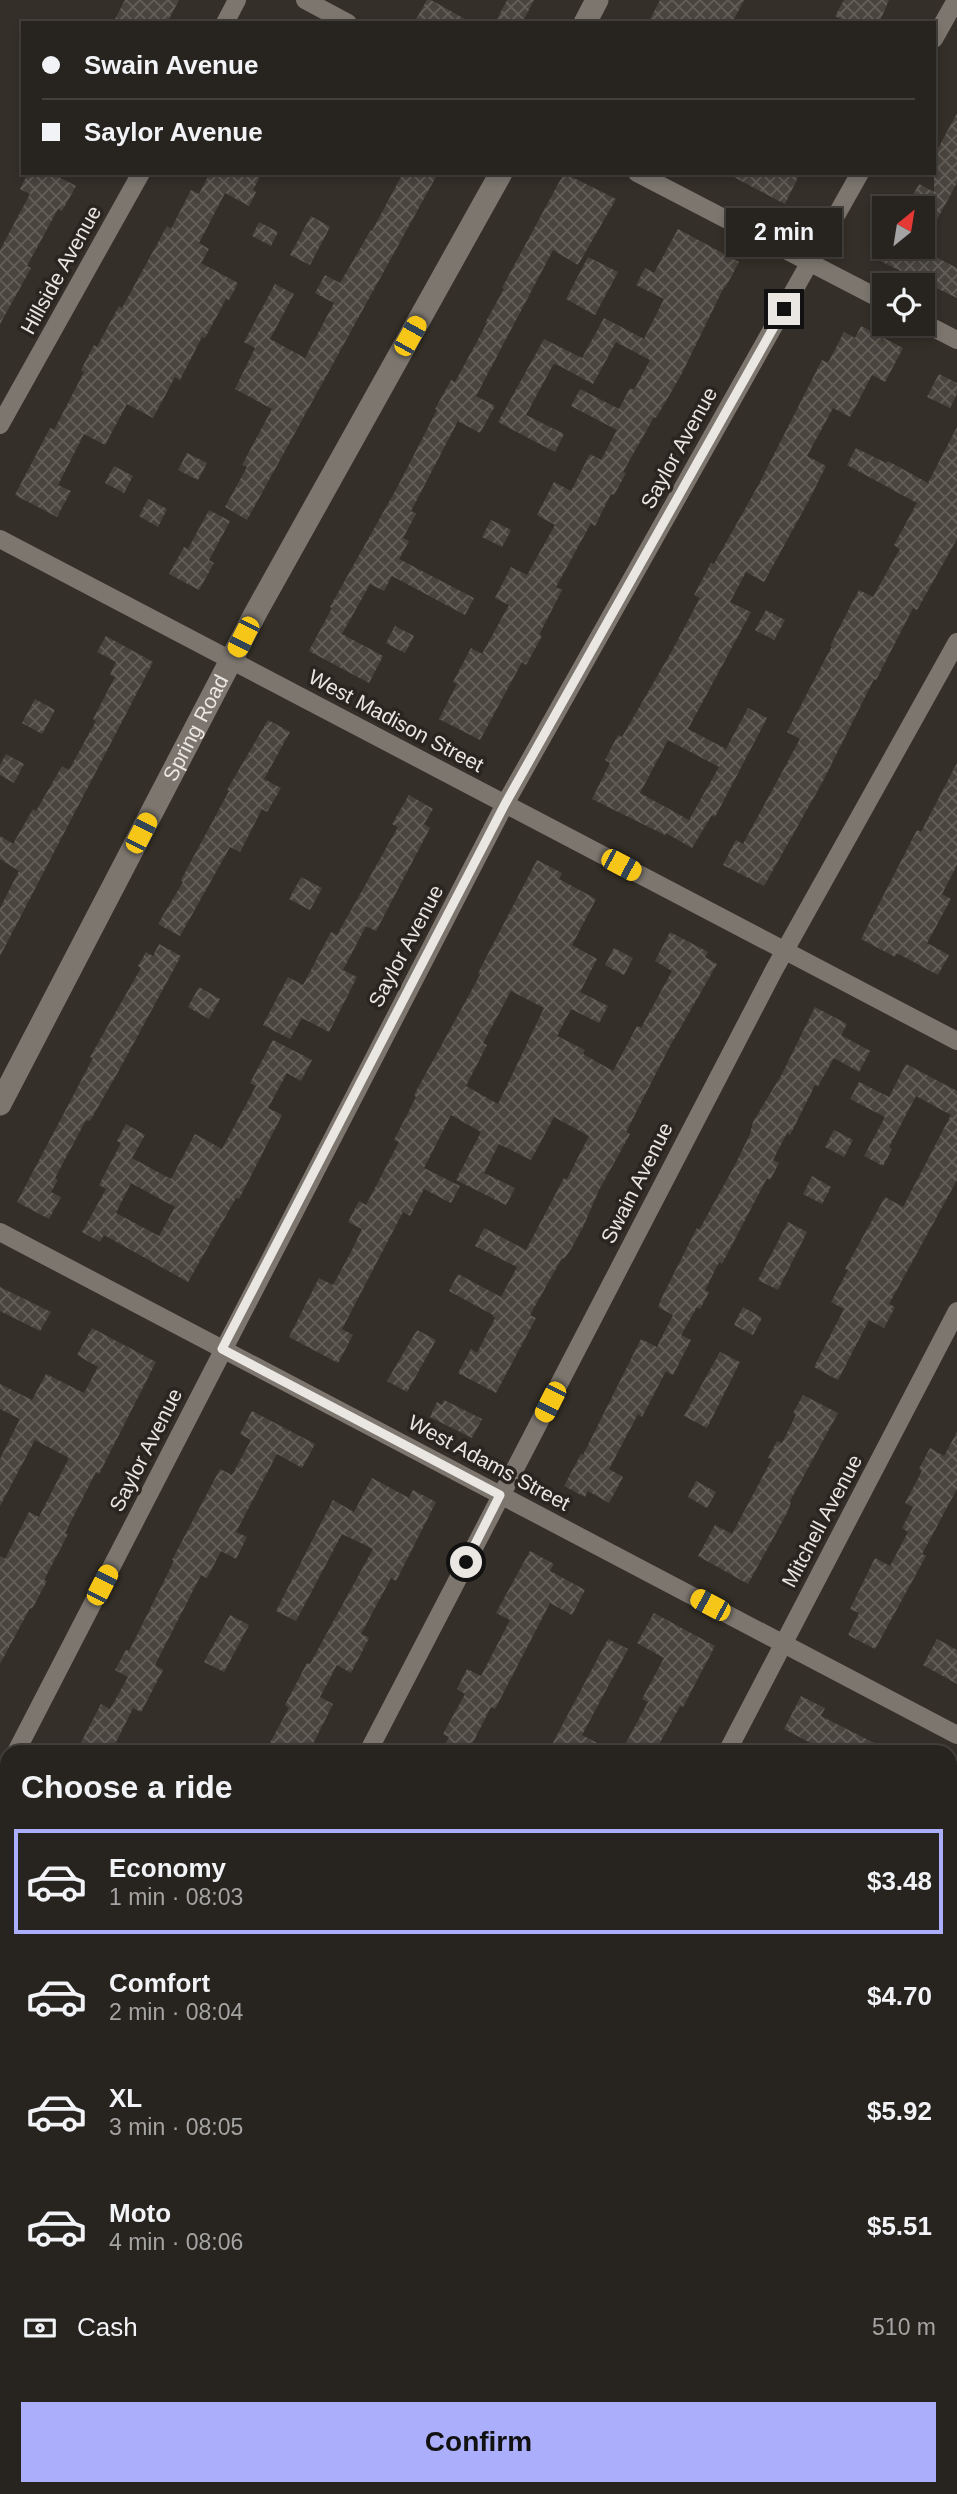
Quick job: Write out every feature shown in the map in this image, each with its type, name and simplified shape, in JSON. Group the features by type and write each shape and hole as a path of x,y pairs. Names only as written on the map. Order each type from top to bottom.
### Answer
{"street":[{"path":"226,21 237,0"},
{"path":"304,0 344,21"},
{"path":"586,21 597,0"},
{"path":"936,35 956,0"},
{"name":"Hillside Avenue","path":"0,425 140,175"},
{"name":"Spring Road","path":"0,1104 261,602 500,175"},
{"path":"641,175 872,295"},
{"name":"Saylor Avenue","path":"20,1745 505,804 859,175"},
{"path":"935,329 957,340"},
{"name":"West Madison Street","path":"0,539 957,1041"},
{"name":"Swain Avenue","path":"372,1745 785,950 957,642"},
{"name":"West Adams Street","path":"0,1232 957,1735"},
{"name":"Mitchell Avenue","path":"731,1745 957,1311"}],"building":[{"path":"125,0 179,0 168,21 114,21"},
{"path":"427,0 431,0 468,21 415,21"},
{"path":"507,0 534,0 523,21 496,21"},
{"path":"660,0 744,0 733,21 649,21"},
{"path":"844,0 889,0 880,21 845,21 835,16"},
{"path":"957,113 957,183 935,223 935,196 912,196 919,184 934,192 936,152"},
{"path":"27,175 55,175 76,186 62,211 58,209 27,266 31,268 0,324 0,250 30,194 20,189"},
{"path":"209,175 261,175 249,206 225,193 199,243 209,249 201,263 238,283 205,338 202,337 180,380 175,377 153,418 127,404 105,445 84,434 58,485 71,491 57,517 15,495 50,428 54,430 84,372 81,370 94,345 97,347 119,306 122,308 167,226 171,229 191,190 199,194"},
{"path":"402,175 437,175 247,520 225,507 247,467 242,465 272,409 235,389 255,348 244,342 275,284 294,294 270,339 305,358 334,303 315,293 325,275 340,283"},
{"path":"563,175 616,199 578,265 553,250 476,396 495,406 480,433 458,421 411,511 416,514 403,538 409,541 399,559 474,598 465,615 392,576 384,591 370,584 342,634 383,656 369,683 309,651 332,608 330,607 398,486 437,410 435,409 451,380 455,382 487,323 504,289 502,288"},
{"path":"730,175 799,175 785,204"},
{"path":"311,216 330,227 310,265 290,255"},
{"path":"259,222 278,232 271,246 252,236"},
{"path":"678,229 739,262 681,375 623,472 626,473 614,495 611,494 595,526 591,523 556,587 562,590 539,635 542,636 526,665 522,662 480,740 439,719 457,684 453,682 471,648 482,654 509,605 495,598 511,567 527,575 555,525 537,515 554,482 571,491 590,454 601,460 617,430 571,406 580,389 619,409 630,388 634,390 650,360 616,342 593,384 556,364 553,365 526,415 564,434 555,452 498,422 544,339 582,358 604,318 644,339 664,299 636,285 645,268 654,273"},
{"path":"588,257 618,272 595,315 566,299"},
{"path":"935,257 957,268 957,298 935,287 935,273 905,273 878,260 935,259"},
{"path":"861,326 872,332 872,336 880,336 903,348 885,382 872,375 850,417 833,408 807,456 826,466 809,500 764,582 746,572 730,602 751,612 688,729 726,749 748,708 767,718 715,817 712,815 692,848 592,799 610,763 605,760 618,735 622,737 673,649 700,598 694,595 711,563 714,564 759,484 822,360 828,363 844,332 855,338","holes":["668,740 719,767 689,820 640,793"]},
{"path":"939,374 957,383 957,394 950,408 927,397"},
{"path":"957,427 957,539 917,610 913,608 823,781 764,886 723,865 736,840 743,844 800,739 787,732 859,590 873,597 900,549 894,545 917,503 847,465 856,448 886,463 888,461 928,483"},
{"path":"187,453 207,463 198,480 178,470"},
{"path":"114,466 133,476 124,493 105,483"},
{"path":"148,499 167,509 158,527 139,516"},
{"path":"209,510 230,521 209,560 214,563 199,590 169,574 184,547 188,549"},
{"path":"491,520 511,530 502,547 482,537"},
{"path":"766,610 785,620 774,640 755,630"},
{"path":"395,626 414,636 405,653 386,643"},
{"path":"106,636 153,662 0,956 0,908 19,871 0,859 0,836 13,844 62,766 69,770 96,721 93,719 115,677 110,675 116,662 97,652"},
{"path":"35,699 55,710 42,734 22,723"},
{"path":"268,720 290,732 264,779 281,788 267,812 262,809 240,852 230,847 180,936 158,924 183,882 181,880 229,791 227,790"},
{"path":"6,754 24,764 14,783 0,775 0,765"},
{"path":"957,763 957,865 942,894 951,899 927,943 949,955 938,975 897,953 895,957 861,939 917,830 921,832"},
{"path":"409,795 433,809 424,824 430,828 376,931 366,926 343,970 357,977 329,1032 302,1018 290,1039 263,1025 288,977 303,985 331,932 337,935 398,827 392,824"},
{"path":"537,860 562,873 559,879 596,899 572,945 597,959 580,992 608,1006 599,1023 571,1009 557,1036 585,1050 583,1054 613,1071 637,1026 641,1028 672,971 655,961 670,932 708,952 705,957 717,964 671,1044 626,1132 630,1134 599,1190 583,1227 530,1315 536,1318 496,1393 458,1373 471,1349 477,1353 495,1318 449,1291 458,1274 501,1297 517,1267 475,1246 484,1228 526,1250 589,1136 554,1117 531,1160 499,1144 484,1173 515,1188 506,1205 456,1180 481,1132 451,1115 424,1168 460,1186 451,1203 424,1189 410,1216 403,1212 342,1329 353,1335 338,1363 289,1337 319,1278 333,1285 351,1252 362,1229 348,1222 359,1201 366,1205 399,1142 394,1140 416,1097 414,1095 480,975 478,973","holes":["511,991 544,1008 498,1104 466,1086 487,1045 483,1043"]},
{"path":"301,877 322,888 310,910 289,899"},
{"path":"159,944 181,956 118,1072 90,1121 86,1120 55,1178 58,1180 51,1192 61,1197 49,1219 17,1202 93,1058 90,1057 141,968 138,966 146,952 153,956"},
{"path":"614,948 633,958 624,975 605,965"},
{"path":"199,987 220,999 209,1019 188,1007"},
{"path":"815,1007 847,1024 841,1035 870,1051 859,1072 834,1058 818,1086 815,1085 790,1135 787,1133 773,1160 779,1163 770,1180 767,1178 722,1264 719,1262 705,1290 709,1292 700,1309 697,1307 681,1335 691,1340 673,1375 666,1371 642,1417 638,1414 609,1469 623,1477 609,1503 588,1491 585,1497 564,1486 581,1454 583,1455 641,1339 657,1347 673,1315 658,1307 663,1295 697,1228 699,1230 734,1167 753,1122 782,1074"},
{"path":"273,1040 312,1060 301,1081 287,1073 268,1108 282,1115 239,1199 236,1198 188,1282 104,1235 100,1242 82,1232 106,1189 99,1185 121,1143 117,1141 126,1124 145,1135 132,1158 171,1179 195,1134 222,1149 256,1086 250,1083","holes":["131,1183 175,1207 159,1236 116,1213"]},
{"path":"906,1064 957,1091 957,1180 889,1304 895,1307 884,1328 869,1320 838,1380 814,1367 844,1309 831,1302 848,1270 845,1269 885,1197 903,1207 951,1115 916,1096 889,1147 892,1149 883,1166 864,1156 885,1117 850,1099 859,1082 889,1097"},
{"path":"834,1130 853,1140 844,1157 825,1147"},
{"path":"812,1176 831,1187 822,1204 803,1194"},
{"path":"788,1222 807,1232 778,1290 758,1280"},
{"path":"0,1287 51,1312 40,1331 0,1311"},
{"path":"743,1307 762,1318 753,1335 734,1325"},
{"path":"92,1328 156,1362 99,1474 96,1472 65,1533 68,1534 44,1580 47,1581 0,1664 0,1556 5,1559 29,1512 39,1517 69,1458 35,1440 0,1506 0,1459 20,1419 0,1409 0,1384 32,1400 46,1374 84,1393 98,1367 77,1355"},
{"path":"417,1330 436,1340 407,1392 387,1381"},
{"path":"720,1352 740,1362 707,1428 684,1416"},
{"path":"803,1395 838,1413 748,1584 698,1556 715,1525 732,1534 772,1459 768,1458 777,1441 782,1443"},
{"path":"444,1400 482,1419 472,1438 430,1417 437,1402 442,1405"},
{"path":"252,1411 315,1444 302,1468 277,1454 236,1532 247,1537 236,1559 221,1551 207,1578 201,1575 155,1665 163,1670 141,1712 133,1708 114,1745 80,1745 101,1704 110,1709 128,1677 115,1670 126,1650 129,1651 174,1561 172,1560 220,1469 232,1475 251,1440 240,1434"},
{"path":"957,1432 957,1489 922,1554 926,1556 875,1649 848,1635 859,1613 850,1609 875,1558 890,1566 908,1532 902,1528 913,1507 905,1503 922,1471 919,1469 930,1448 944,1456"},
{"path":"372,1478 409,1498 413,1490 436,1502 396,1581 391,1578 361,1634 369,1638 351,1673 337,1665 320,1697 333,1704 312,1745 269,1745 289,1708 285,1705 307,1663 310,1664 373,1549 342,1534 296,1621 276,1611 333,1500 354,1512"},
{"path":"696,1481 716,1492 707,1508 688,1497"},
{"path":"530,1551 554,1564 550,1571 585,1590 572,1615 550,1603 495,1709 491,1707 472,1745 445,1745 449,1737 443,1734 465,1694 457,1689 467,1669 481,1676 510,1620 496,1613"},
{"path":"654,1613 715,1646 683,1707 680,1706 659,1745 625,1745 648,1702 642,1699 664,1658 637,1643"},
{"path":"230,1615 249,1625 224,1672 204,1662"},
{"path":"608,1639 628,1649 582,1735 601,1745 552,1745"},
{"path":"937,1639 957,1650 957,1684 923,1665"},
{"path":"801,1696 825,1708 821,1716 878,1745 815,1745 784,1729"}],"route":[{"path":"466,1562 500,1495 222,1349 505,804 784,309"}]}
